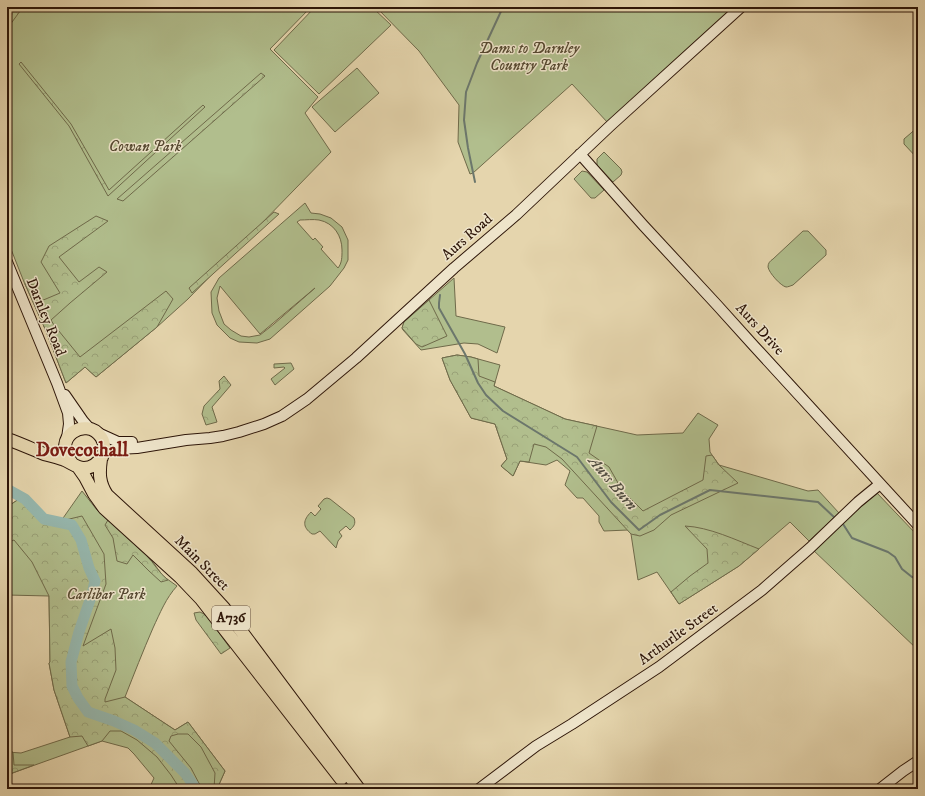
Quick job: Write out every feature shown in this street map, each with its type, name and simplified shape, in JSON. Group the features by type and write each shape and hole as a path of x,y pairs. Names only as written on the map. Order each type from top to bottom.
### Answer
{"main road":[{"path":"84,428 93,430 100,436 104,447 102,456 96,464 91,467 84,468 7,439 47,448 56,447 77,429 84,428"},
{"path":"66,440 65,451 67,458 75,465"},
{"name":"Main Street","path":"102,456 100,478 104,491 107,495 192,573 224,608 359,789"},
{"name":"Main Street","path":"75,465 85,477 94,494 104,508 180,577 201,599 349,789"}],"street":[{"name":"Aurs Road","path":"102,456 112,450 117,449 137,448 223,436 251,429 282,416 307,399 516,215 580,154 741,7"},
{"name":"Aurs Drive","path":"580,154 643,225 918,525"},
{"name":"Darnley Road","path":"7,262 57,383 69,418 66,440"},
{"name":"Darnley Road","path":"57,383 83,421 93,430"},
{"name":"Aurs Road","path":"93,430 114,440 124,442 186,440"},
{"name":"Arthurlie Street","path":"479,789 536,746 659,667 719,623 762,590 810,548 858,502 880,484"},
{"path":"880,789 903,771 918,762"}],"green space":[{"name":"Cowan Park","path":"7,7 311,7 270,49 318,97 305,113 331,152 188,299 157,327 96,377 85,367 66,383 46,331 7,239"},
{"path":"7,7 23,7 7,29"},
{"path":"315,7 372,7 391,25 319,94 274,50"},
{"name":"Dams to Darnley Country Park","path":"376,7 734,7 608,123 572,84 473,173 470,174 458,142 459,105 419,51"},
{"path":"21,62 71,124 109,190 203,105 205,107 108,196 69,126 19,64"},
{"path":"357,68 379,93 335,132 312,107"},
{"path":"261,73 265,76 123,201 117,199"},
{"path":"918,127 918,159 904,144 904,139"},
{"path":"604,152 621,169 622,172 621,175 613,182 597,165 597,159"},
{"path":"582,171 587,172 604,190 595,198 591,198 574,179"},
{"path":"305,203 311,213 320,214 331,218 342,227 348,240 348,260 344,268 330,286 270,339 257,343 239,342 230,338 217,325 212,313 211,292 219,278","holes":["300,220 317,220 333,227 339,235 342,245 342,257 338,268 321,249 323,247 315,238 313,240 297,222","220,286 260,334 315,288 260,335 249,337 241,336 224,324 219,311 217,298"]},
{"path":"274,212 279,214 192,293 189,288"},
{"path":"96,216 108,221 59,257 79,282 99,267 107,272 51,320 80,357 166,291 173,299 157,327 96,377 85,367 66,383 46,331 25,284 34,285 41,301 60,293 41,262 49,246"},
{"path":"803,231 808,231 826,250 826,255 793,285 786,287 778,282 773,276 769,270 768,264"},
{"path":"454,278 456,316 505,327 497,353 478,344 464,343 421,350 403,330 402,328 404,322"},
{"path":"429,300 447,336 422,347 416,344 402,328 404,322"},
{"path":"457,355 471,357 500,365 494,386 565,419 637,435 683,433 698,413 718,425 709,439 710,452 719,465 808,491 818,490 839,513 809,541 790,522 739,566 679,604 657,572 638,580 631,534 628,530 604,531 599,522 599,516 583,498 577,498 565,485 570,471 557,460 546,465 520,461 513,476 501,466 507,459 495,424 471,418 450,380 442,358"},
{"path":"457,355 478,359 479,376 495,382 494,386 565,419 597,426 589,453 609,467 622,490 643,511 703,480 706,456 712,455 719,465 738,483 671,515 654,530 640,536 631,534 562,459 546,447 534,444 529,462 520,461 513,476 501,466 507,459 495,424 471,418 450,380 442,358"},
{"path":"291,363 294,369 275,385 271,379 285,368 274,368 274,364"},
{"path":"224,376 231,385 212,407 217,422 206,425 202,414 204,406 220,389 219,381"},
{"name":"Carlibar Park","path":"82,491 97,510 152,561 163,576 177,586 166,601 158,617 125,697 175,730 188,722 225,771 217,789 149,789 154,778 134,754 128,748 102,741 7,775 7,752 21,753 70,737 54,690 49,663 49,596 7,595 7,507 25,495 46,515 61,521"},
{"path":"877,493 918,536 918,650 812,549"},
{"path":"25,495 46,515 61,521 82,516 104,554 106,584 83,646 111,629 115,648 116,670 105,702 125,697 175,730 188,722 225,771 217,789 214,789 215,773 201,747 188,734 171,736 169,741 191,768 202,789 180,789 157,757 137,740 121,731 110,731 102,741 88,746 82,736 70,737 54,690 49,663 49,596 32,562 14,540 7,543 7,507"},
{"path":"327,498 355,520 353,527 350,530 346,526 339,532 342,536 338,541 336,548 320,531 312,534 306,529 305,526 305,521 308,515 311,512 315,516 321,509 318,506 324,499"},
{"path":"108,520 146,555 168,580 161,582 133,555 127,564 117,561 113,538 105,525"},
{"path":"685,526 713,531 759,549 739,566 679,604 671,592 708,563 707,549"},
{"path":"200,612 206,615 230,648 221,654 196,620 194,613"},
{"path":"7,752 13,752 14,765 34,765 7,775"}],"waterway":[{"name":"Aurs Burn","path":"475,182 464,120 466,92 477,63 503,7"},
{"name":"Aurs Burn","path":"440,295 439,308 465,354 478,383 486,395 503,411 577,457 611,502 639,530 660,515 710,490 818,502 835,518"},
{"path":"7,489 25,499 44,519 72,525 81,540 89,568 95,581 71,662 72,686 78,698 88,712 134,730 155,743 185,773 196,789"},
{"name":"Aurs Burn","path":"843,524 852,538 888,552 895,557 902,569 912,577 918,579"}],"district":[{"name":"Dovecothall","path":"82,450"}]}
